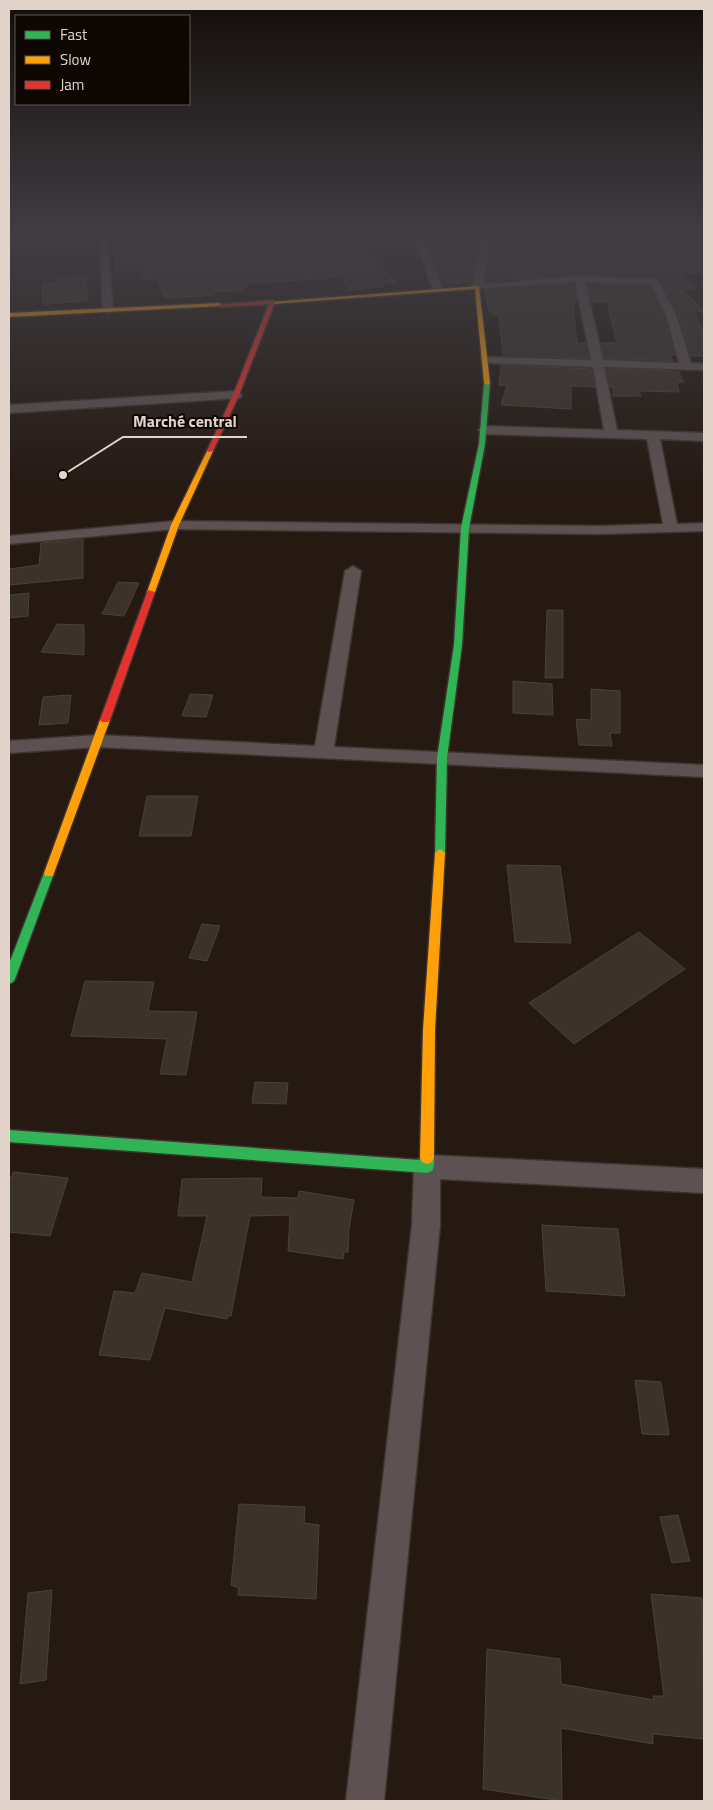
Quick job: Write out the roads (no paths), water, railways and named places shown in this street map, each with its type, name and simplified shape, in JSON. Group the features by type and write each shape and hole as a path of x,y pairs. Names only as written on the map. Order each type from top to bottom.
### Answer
{"street":[{"path":"9,979 98,741 175,525 236,395 264,321"},
{"path":"364,1801 426,1225 430,1030 441,832 442,758 458,645 465,528 484,430 488,376 482,321"},
{"path":"590,321 611,434"},
{"path":"673,321 686,366"},
{"path":"487,360 704,367"},
{"path":"9,409 236,395"},
{"path":"484,430 704,437"},
{"path":"653,435 671,529"},
{"path":"9,540 175,525 671,529 704,527"},
{"path":"324,750 353,571"},
{"path":"9,748 98,741 324,750 704,771"},
{"path":"9,1136 427,1167 704,1181"}],"place":[{"name":"Marché central","path":"63,475"}]}
